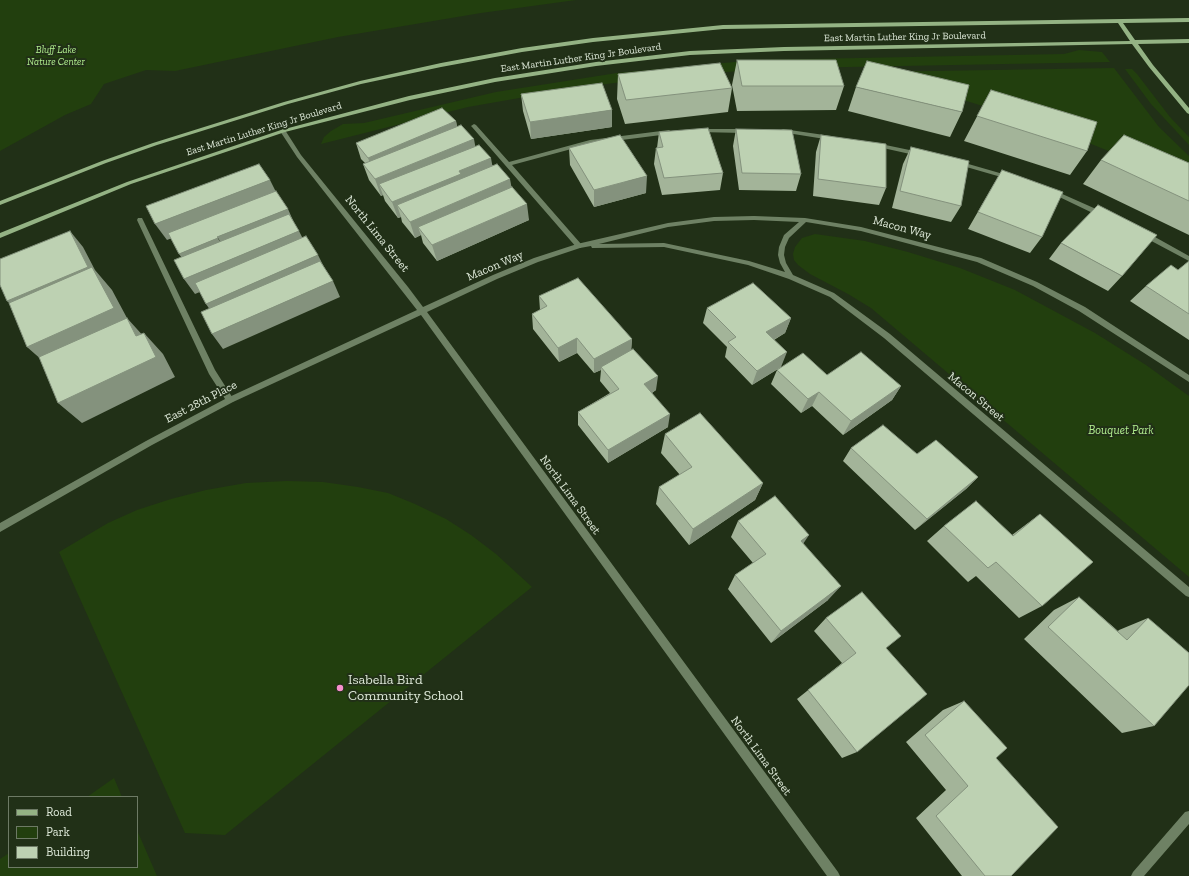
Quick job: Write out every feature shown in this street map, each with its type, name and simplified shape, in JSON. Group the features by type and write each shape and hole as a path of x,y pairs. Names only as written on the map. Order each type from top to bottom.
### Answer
{"main road":[{"name":"East Martin Luther King Jr Boulevard","path":"0,203 148,147 286,103 360,83 441,65 522,50 593,40 723,27 1189,20"},
{"path":"1119,21 1133,42 1189,112"},
{"name":"East Martin Luther King Jr Boulevard","path":"0,236 129,183 283,131 409,98 495,80 596,64 690,53 784,49 1189,41"}],"street":[{"path":"474,126 580,246"},
{"path":"778,130 840,139"},
{"name":"North Lima Street","path":"283,131 299,156 406,289 834,876"},
{"path":"509,164 590,142 677,131"},
{"path":"693,131 754,131"},
{"path":"870,144 929,156"},
{"path":"951,161 1015,179"},
{"path":"1042,188 1056,193 1106,217"},
{"name":"Macon Way","path":"421,311 536,260 580,246 668,225 714,219 754,218 806,220 861,229 979,260 1035,284 1082,309 1189,379"},
{"path":"140,220 212,372 230,400"},
{"path":"791,277 781,254 782,246 786,237 806,220"},
{"path":"1135,230 1189,259"},
{"name":"Macon Way","path":"580,246 664,245 749,263 791,277"},
{"name":"Macon Street","path":"791,277 832,295 888,336 1189,593"},
{"name":"East 28th Place","path":"0,528 149,443 230,400 421,311"},
{"path":"1137,876 1189,816"}],"green space":[{"name":"Bluff Lake Nature Center","path":"0,0 576,0 481,13 338,37 175,71 146,70 104,84 91,104 65,115 0,151"},
{"path":"1079,50 1102,52 1110,62 796,68 708,73 638,80 582,87 468,107 321,144 324,137 343,124 364,123 496,92 617,73 756,60 1064,54"},
{"path":"1114,68 1159,127 1189,156 1189,186 1131,160 1044,125 873,72"},
{"path":"1125,69 1132,69 1137,74 1170,117 1189,137 1189,145 1151,104"},
{"name":"Bouquet Park","path":"815,234 865,241 908,252 960,268 1015,290 1095,333 1146,365 1189,396 1189,577 871,308 810,274 798,265 794,260 793,254 795,247 802,238"},
{"path":"287,481 323,482 358,487 388,493 415,504 446,519 471,535 496,554 532,587 225,835 185,833 59,552 108,523 137,510 171,499 206,490 246,483"},
{"path":"114,778 122,796 88,796"},
{"path":"138,832 157,876 0,876 0,859 8,854 8,868 138,868"}],"building":[{"path":"737,60 836,60 844,86 742,86"},
{"path":"867,61 969,85 962,112 856,87"},
{"path":"720,63 732,88 626,100 618,74"},
{"path":"602,83 612,110 530,122 521,94"},
{"path":"991,90 1097,122 1087,151 977,116"},
{"path":"442,108 456,121 368,158 356,143"},
{"path":"461,125 474,139 375,179 363,164"},
{"path":"708,128 723,173 664,178 656,148 663,147 659,132"},
{"path":"736,129 792,130 801,174 742,173"},
{"path":"620,135 647,176 594,190 569,148"},
{"path":"821,135 886,144 886,188 818,179"},
{"path":"1124,135 1189,163 1189,201 1101,160"},
{"path":"479,145 491,158 459,171 461,174 392,202 379,184"},
{"path":"911,147 969,161 961,206 900,191"},
{"path":"259,164 270,180 155,224 146,206"},
{"path":"497,164 510,179 410,222 397,205"},
{"path":"1002,170 1063,192 1042,237 978,212"},
{"path":"512,187 527,204 432,245 418,227"},
{"path":"276,191 288,209 217,237 218,238 179,254 168,233"},
{"path":"1098,205 1157,235 1122,276 1061,243"},
{"path":"289,214 299,231 184,279 174,260"},
{"path":"70,231 88,267 7,301 0,285 0,259"},
{"path":"306,236 318,255 206,304 195,283"},
{"path":"320,261 333,281 212,334 201,312"},
{"path":"1189,261 1189,314 1146,286 1171,265 1178,270"},
{"path":"92,267 114,308 27,347 9,303"},
{"path":"578,278 632,339 594,359 577,338 558,348 532,314 547,306 539,296"},
{"path":"753,283 791,318 766,332 787,352 757,371 728,342 736,337 707,308"},
{"path":"127,318 136,336 144,333 156,357 58,403 39,357"},
{"path":"633,349 658,376 644,384 670,414 608,450 578,412 619,389 601,367"},
{"path":"861,352 901,386 851,421 819,392 808,399 777,370 803,353 827,375"},
{"path":"700,413 763,483 693,529 659,487 692,467 665,434"},
{"path":"883,425 917,454 936,440 978,477 927,519 851,448"},
{"path":"775,496 809,535 801,541 841,586 781,631 735,575 766,554 738,521"},
{"path":"976,501 1013,536 1040,514 1093,562 1042,606 996,562 988,568 944,526"},
{"path":"862,592 901,636 886,648 927,694 857,752 808,690 856,653 826,618"},
{"path":"1079,597 1127,640 1148,618 1189,653 1189,685 1154,726 1048,627"},
{"path":"964,701 1007,748 996,758 1058,827 1011,876 985,876 936,816 968,786 925,735"}],"place":[{"name":"Isabella Bird Community School","path":"340,688"}]}
